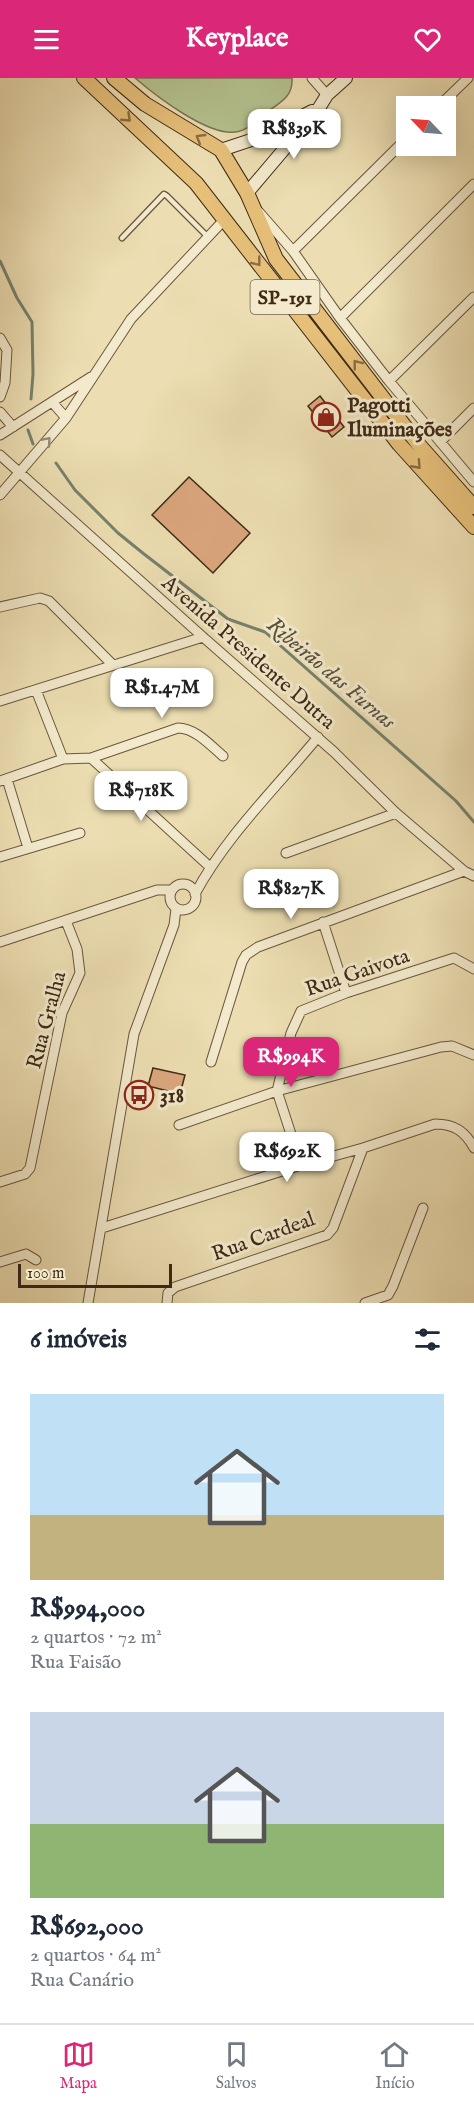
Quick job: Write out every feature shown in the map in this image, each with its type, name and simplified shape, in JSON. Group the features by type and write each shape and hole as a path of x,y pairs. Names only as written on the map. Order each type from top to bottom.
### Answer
{"main road":[{"name":"SP-191","path":"84,78 196,183 399,444 474,527"},
{"name":"SP-191","path":"114,78 145,104 221,150 249,197 276,259 419,445 474,507"}],"street":[{"path":"312,78 327,95"},
{"path":"346,78 327,95 249,197 389,381 474,482"},
{"path":"449,96 468,78"},
{"path":"221,150 266,135 319,108"},
{"path":"292,251 396,149"},
{"path":"340,318 474,184"},
{"path":"0,495 66,418 131,319 224,220"},
{"path":"389,381 474,297"},
{"path":"0,338 7,350 4,383 0,397"},
{"path":"0,435 93,375"},
{"path":"52,402 66,418"},
{"path":"440,442 474,408"},
{"path":"0,412 13,427"},
{"name":"Avenida Presidente Dutra","path":"0,454 318,737 396,813 464,871 474,876"},
{"path":"0,607 40,598 49,601 113,664"},
{"path":"0,701 203,637"},
{"path":"36,690 63,759"},
{"path":"28,848 4,780 63,759 91,758 185,728 223,756"},
{"path":"195,894 209,870 237,832 318,737"},
{"path":"91,758 209,870"},
{"path":"286,853 396,813"},
{"path":"0,857 80,833"},
{"path":"0,942 158,890 172,890 209,870"},
{"path":"211,1062 246,955 258,947 464,871"},
{"path":"174,925 195,903 195,894 191,887 183,884"},
{"path":"158,890 174,906 185,910 192,906"},
{"path":"88,1303 134,1034 174,925 174,906 170,897 172,890"},
{"name":"Rua Gralha","path":"0,1182 25,1174 30,1168 62,1013 80,973 77,949 66,921"},
{"path":"323,922 346,993"},
{"name":"Rua Gaivota","path":"277,1091 291,1033 301,1011 346,993 454,958 474,969"},
{"path":"179,1125 277,1091 441,1047 452,1046 474,1055"},
{"path":"277,1091 301,1165"},
{"path":"102,1228 435,1124 457,1128 469,1138 474,1148"},
{"name":"Rua Cardeal","path":"167,1303 168,1293 175,1287 327,1235 333,1228 363,1148"},
{"path":"365,1303 388,1295 423,1209"},
{"path":"0,1262 26,1254 36,1260"}],"lane":[{"path":"122,238 164,195 208,237"}],"green space":[{"path":"135,78 292,78 292,84 283,100 249,127 235,132 224,132 211,128 183,113"}],"building":[{"name":"Pagotti Iluminações","path":"320,396 344,427 332,437 308,406"},
{"path":"189,477 250,533 213,573 152,515"},
{"path":"153,1068 185,1075 180,1094 148,1086"}],"waterway":[{"name":"Ribeirão das Furnas","path":"0,261 17,298 32,322 31,399"},
{"name":"Ribeirão das Furnas","path":"28,430 33,444"},
{"name":"Ribeirão das Furnas","path":"56,463 75,490 118,533 228,619 265,632 456,801 474,822"}],"place":[{"name":"Pagotti Iluminações","path":"326,417"},
{"name":"318","path":"139,1095"}]}
